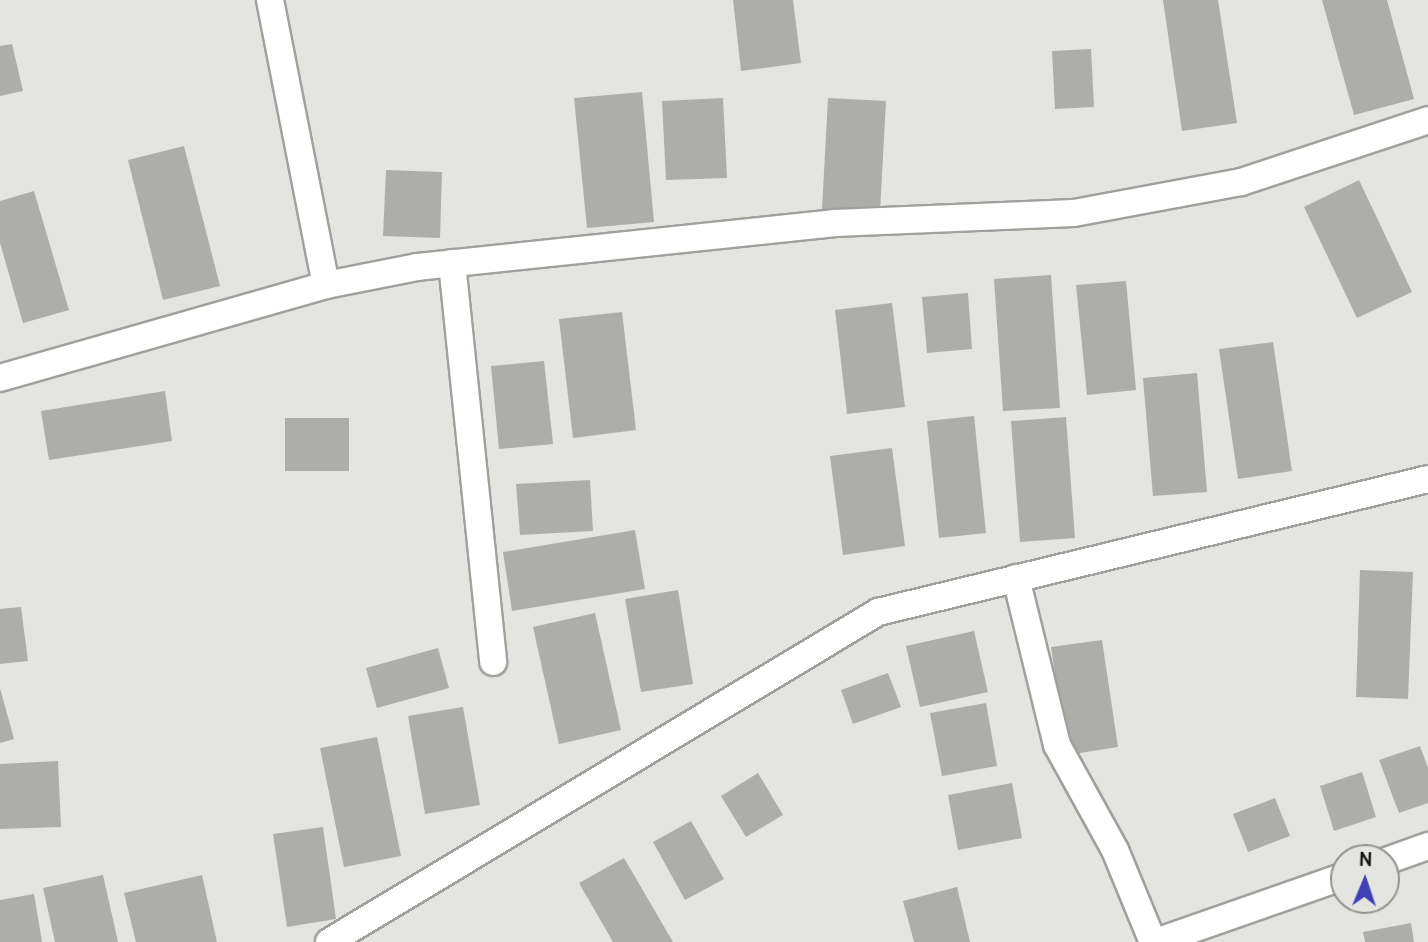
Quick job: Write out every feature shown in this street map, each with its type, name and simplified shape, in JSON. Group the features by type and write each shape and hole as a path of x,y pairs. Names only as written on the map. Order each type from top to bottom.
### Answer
{"street":[{"path":"270,0 326,285"},
{"path":"0,378 326,285 452,263 835,223 1074,213 1241,182 1428,120"},
{"path":"452,263 493,662"},
{"path":"329,942 878,612 1428,478"},
{"path":"1016,578 1057,745 1115,850 1155,942 1330,881"},
{"path":"1400,856 1428,846"}],"building":[{"path":"733,0 793,0 801,63 741,71"},
{"path":"1163,0 1218,0 1237,123 1182,131"},
{"path":"1322,0 1387,0 1414,99 1354,115"},
{"path":"12,44 23,91 0,96 0,46"},
{"path":"1091,49 1094,107 1055,109 1052,51"},
{"path":"642,92 654,222 587,228 574,98"},
{"path":"723,98 727,178 666,180 662,101"},
{"path":"828,98 886,101 880,212 822,209"},
{"path":"184,146 220,286 163,300 128,160"},
{"path":"386,170 442,172 440,238 383,236"},
{"path":"1359,180 1412,292 1357,318 1304,207"},
{"path":"34,191 69,310 23,323 0,243 0,201"},
{"path":"1051,275 1060,408 1003,411 994,279"},
{"path":"1126,281 1136,390 1087,395 1076,285"},
{"path":"968,293 972,349 927,353 922,297"},
{"path":"892,303 905,407 847,414 835,310"},
{"path":"622,312 636,430 573,438 559,319"},
{"path":"1273,342 1292,471 1238,479 1219,349"},
{"path":"544,361 553,444 499,449 491,366"},
{"path":"1197,373 1207,492 1153,496 1143,378"},
{"path":"165,391 172,441 49,460 41,411"},
{"path":"974,416 986,533 939,538 927,421"},
{"path":"1066,417 1075,538 1020,542 1011,421"},
{"path":"285,418 349,418 349,471 285,471"},
{"path":"892,448 905,546 843,555 830,456"},
{"path":"590,480 593,531 520,535 516,484"},
{"path":"635,530 645,589 512,611 503,552"},
{"path":"1360,570 1413,572 1408,699 1356,697"},
{"path":"678,590 693,684 641,692 625,599"},
{"path":"21,607 28,661 0,664 0,609"},
{"path":"595,613 621,730 559,744 533,627"},
{"path":"974,631 988,692 920,707 906,646"},
{"path":"1102,640 1118,747 1067,755 1051,647"},
{"path":"438,648 449,688 377,708 366,668"},
{"path":"888,673 901,707 853,724 841,690"},
{"path":"0,688 14,739 0,743"},
{"path":"986,703 997,766 942,776 930,713"},
{"path":"463,707 480,805 425,814 408,716"},
{"path":"377,737 401,856 344,867 320,748"},
{"path":"1420,746 1428,768 1428,803 1399,813 1379,760"},
{"path":"58,761 61,827 0,829 0,764"},
{"path":"1362,772 1376,817 1334,831 1320,786"},
{"path":"758,773 783,815 746,837 721,796"},
{"path":"1012,783 1022,838 958,850 948,795"},
{"path":"1275,798 1290,836 1248,852 1233,814"},
{"path":"691,821 724,879 685,900 653,842"},
{"path":"323,827 336,919 287,927 273,834"},
{"path":"624,858 673,942 613,942 579,883"},
{"path":"103,875 118,942 55,942 43,888"},
{"path":"202,875 217,942 136,942 124,893"},
{"path":"957,887 970,942 914,942 903,901"},
{"path":"34,894 42,942 0,942 0,900"},
{"path":"1411,923 1414,942 1365,942 1363,932"}]}
